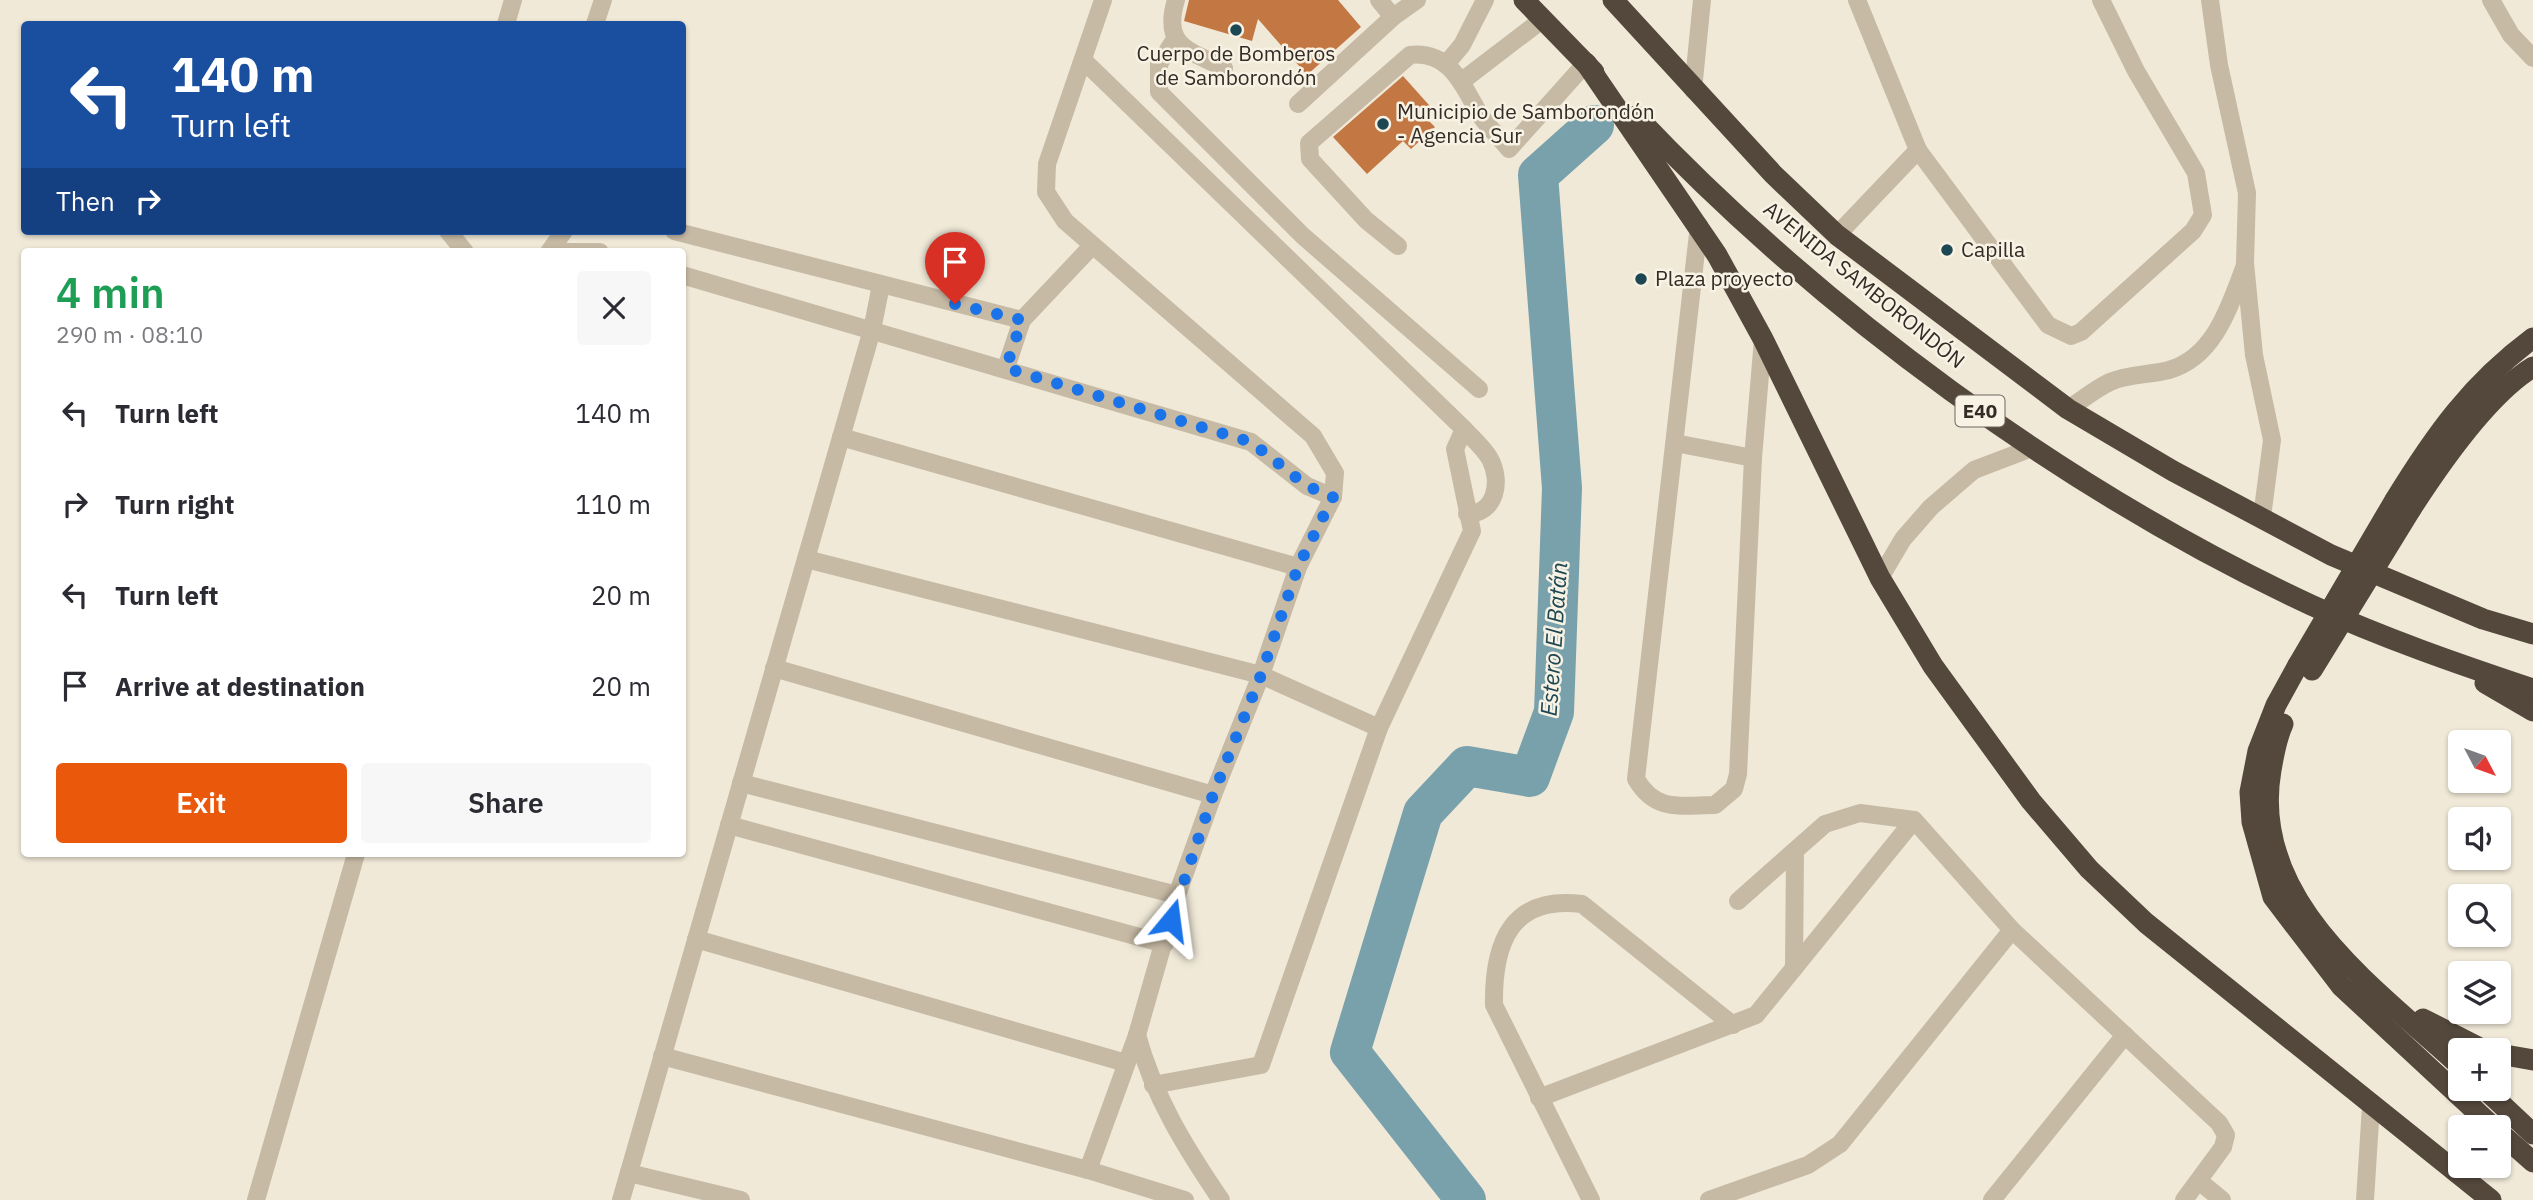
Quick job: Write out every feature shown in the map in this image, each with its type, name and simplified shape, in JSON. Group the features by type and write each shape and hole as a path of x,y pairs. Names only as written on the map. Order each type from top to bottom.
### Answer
{"highway":[{"name":"AVENIDA SAMBORONDÓN","path":"1524,0 1662,144 1780,253 1842,305 2032,448 2169,530 2309,604 2444,659"},
{"name":"AVENIDA SAMBORONDÓN","path":"1613,0 1773,174 1838,235 2068,409 2173,471 2331,555 2483,619"},
{"path":"1586,63 1699,225 1763,339 1880,578 1933,666 2031,801 2089,869 2216,981 2491,1200"},
{"path":"2480,1115 2341,986 2273,897 2254,830 2250,792 2263,740 2276,705 2304,668 2403,505 2459,404 2498,364 2533,338"},
{"path":"2403,505 2480,416 2533,367"},
{"path":"2483,619 2533,622"},
{"name":"E40","path":"2483,619 2533,634"},
{"path":"2444,659 2533,711"},
{"name":"E40","path":"2444,659 2533,690"},
{"path":"2304,668 2277,735 2267,795 2278,862 2292,892 2312,923 2337,951 2448,1055"},
{"path":"2337,951 2406,1008 2458,1038"},
{"path":"2511,1056 2533,1060"},
{"path":"2498,1101 2533,1134"},
{"path":"2511,1143 2533,1162"}],"street":[{"path":"507,21 513,0"},
{"path":"596,21 603,0"},
{"path":"1088,1170 1136,1035 1165,944 1177,895 1261,675 1298,567 1333,497 1335,473 1313,436 1092,246 1065,221 1046,192 1047,164 1103,0"},
{"path":"1176,0 1171,19 1175,39 1186,49 1224,68"},
{"path":"1378,0 1393,17"},
{"path":"1298,104 1393,17 1417,0"},
{"path":"1447,63 1462,45 1485,0"},
{"path":"1693,90 1702,0"},
{"path":"1857,0 1918,150 2048,325 2071,336 2081,332 2193,231 2203,215 2196,173 2136,71 2101,0"},
{"path":"2210,0 2219,65 2247,192 2245,263 2254,355 2272,440 2262,517"},
{"path":"2491,0 2511,34 2533,58"},
{"path":"1462,81 1542,19"},
{"path":"1175,39 1159,64 1159,92 1303,236 1479,389"},
{"path":"1398,246 1366,220 1310,159 1309,144 1410,55 1447,63 1462,81 1482,117 1509,149 1586,63"},
{"path":"1083,60 1464,429 1491,460 1496,493 1490,506 1475,514 1467,514"},
{"path":"1838,235 1918,150"},
{"path":"1699,225 1636,779 1650,799 1665,805 1715,805 1734,789 1738,774 1753,458 1763,339"},
{"path":"686,234 1022,320"},
{"path":"1006,368 1022,320 1092,246"},
{"path":"2068,409 2112,381 2172,369 2192,358 2209,343 2223,321 2245,263"},
{"path":"686,276 1251,442 1307,486 1333,497"},
{"path":"621,1200 872,330 881,285"},
{"path":"1153,1085 1261,1065 1380,728 1472,530 1455,449 1464,429"},
{"path":"841,437 1298,567"},
{"path":"1675,443 1753,458"},
{"path":"1880,578 1903,539 1931,507 1974,470 2032,448"},
{"path":"806,559 1261,675 1380,728"},
{"path":"774,668 1213,795"},
{"path":"741,783 1177,895"},
{"path":"1738,901 1825,824 1860,813 1914,820 2012,930 2218,1123 2226,1135 2223,1147 2183,1200"},
{"path":"1539,1098 1756,1015 1914,820"},
{"path":"729,825 1165,944"},
{"path":"1794,968 1795,852"},
{"path":"256,1200 355,857"},
{"path":"1591,1200 1494,1005 1493,969 1502,941 1528,911 1556,901 1582,904 1733,1025"},
{"path":"1709,1200 1808,1165 1840,1144 2012,930"},
{"path":"696,939 1126,1063"},
{"path":"1136,1035 1165,1112 1221,1200"},
{"path":"1992,1200 2125,1035"},
{"path":"662,1056 1088,1170 1185,1200"},
{"path":"2365,1200 2371,1106"},
{"path":"629,1173 741,1200"},
{"path":"2199,1181 2222,1200"}],"building":[{"path":"1189,0 1338,0 1361,27 1307,75 1258,19 1252,41 1184,21"},
{"name":"Municipio de Samborondón - Agencia Sur","path":"1403,76 1437,114 1429,121 1435,127 1411,149 1403,141 1367,174 1333,137"}],"waterway":[{"name":"Estero El Batán","path":"1466,1200 1350,1052 1423,813 1467,766 1530,777 1554,712 1562,488 1538,175 1594,125"}],"place":[{"name":"Cuerpo de Bomberos de Samborondón","path":"1236,30"},
{"name":"Municipio de Samborondón - Agencia Sur","path":"1383,124"},
{"name":"Capilla","path":"1947,250"},
{"name":"Plaza proyecto","path":"1641,279"}],"route":[{"path":"955,304 1022,320 1006,368 1251,442 1264,449 1307,486 1333,497 1298,567 1261,675 1177,895 1171,920"}]}
